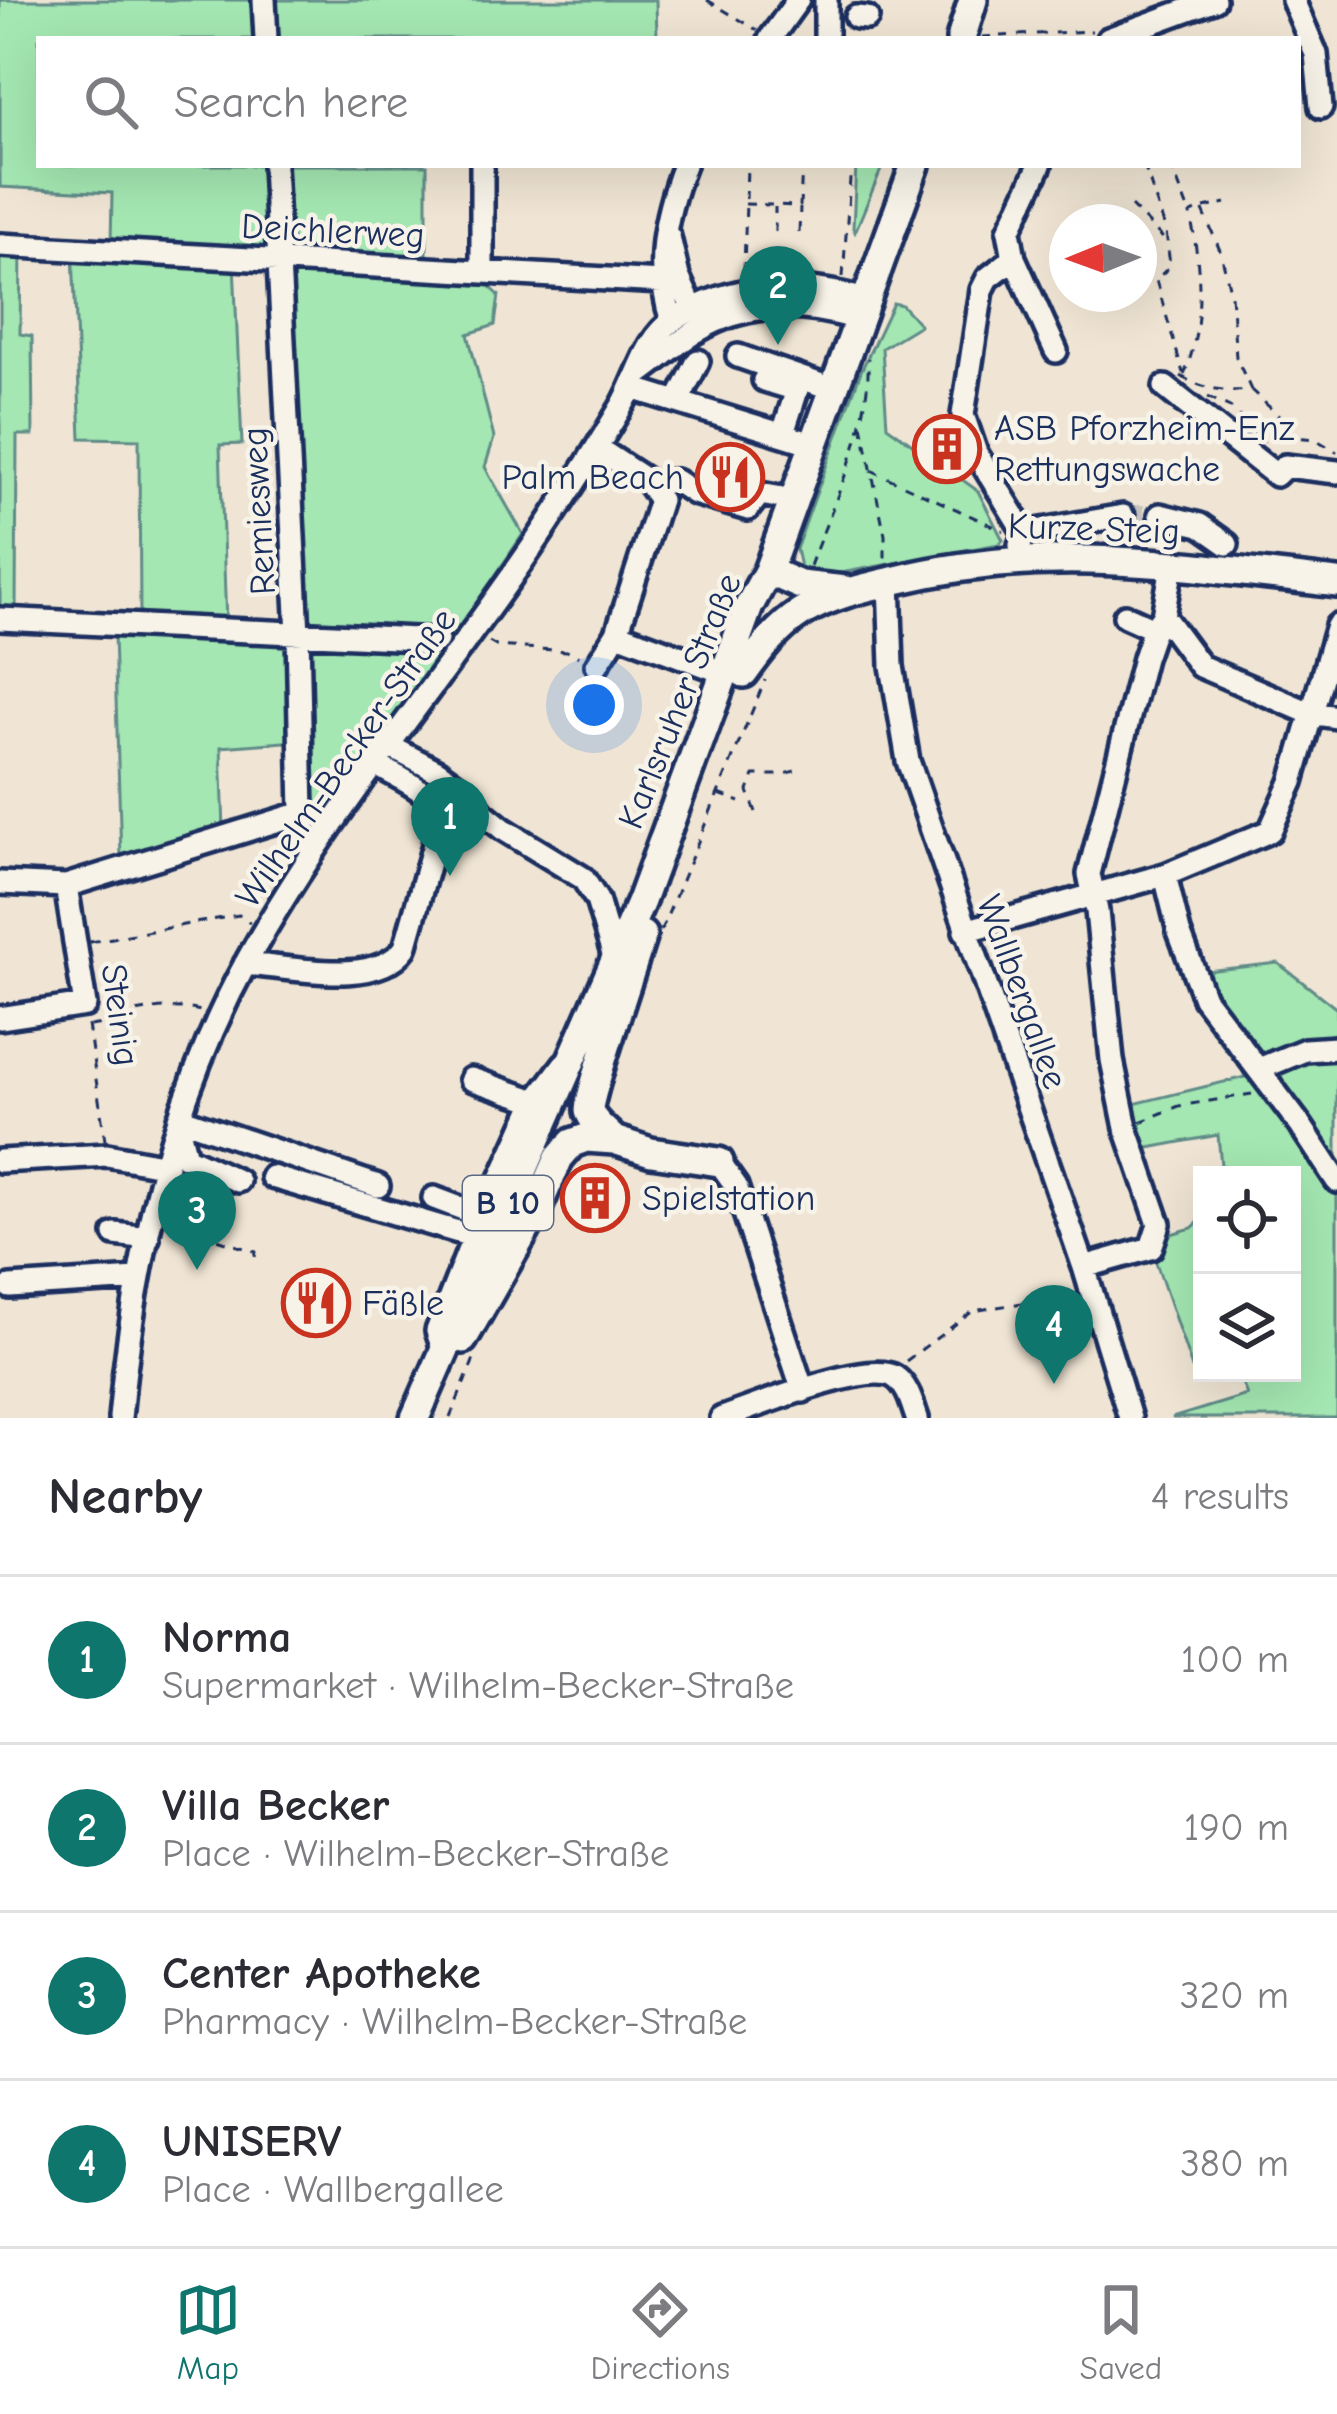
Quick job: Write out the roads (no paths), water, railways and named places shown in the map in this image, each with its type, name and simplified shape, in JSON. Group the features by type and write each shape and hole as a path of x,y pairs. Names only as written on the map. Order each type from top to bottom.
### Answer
{"main road":[{"path":"961,36 973,0"},
{"name":"B 10","path":"768,571 833,389 853,314 914,168"},
{"name":"Kurze Steig","path":"734,673 810,594 852,591 887,569 1021,543 1094,558 1172,566 1226,556 1337,583"},
{"path":"768,571 793,596 810,594"},
{"name":"Karlsruher Straße","path":"415,1418 642,933 734,673 749,606 768,571"},
{"name":"Karlsruher Straße","path":"433,1418 453,1344 734,673"},
{"path":"614,1140 591,1117 589,1095 642,933"},
{"path":"453,1344 534,1215 566,1148 586,1138 614,1140 651,1152 719,1162"}],"street":[{"path":"264,0 266,36"},
{"path":"768,36 798,0"},
{"path":"824,31 826,0"},
{"path":"1118,34 1214,0"},
{"path":"1293,0 1316,54 1321,107"},
{"name":"Remiesweg","path":"274,168 298,634 302,813 305,841 314,851"},
{"path":"482,168 482,272"},
{"path":"683,168 670,205 662,282 681,328 779,305 853,314"},
{"path":"1039,168 1009,231 1014,257 1056,351"},
{"path":"667,229 678,276 693,310"},
{"name":"Deichlerweg","path":"0,245 662,282"},
{"path":"1014,257 988,278 982,290 963,415 976,453 1021,543 1123,516"},
{"name":"Wilhelm-Becker-Straße","path":"120,1418 137,1279 178,1120 245,964 314,851 473,632 597,448 654,340 681,328 693,310 744,290 789,286 853,314"},
{"path":"738,356 833,389"},
{"path":"678,401 698,361"},
{"path":"636,380 678,401 813,444"},
{"path":"764,380 797,390 783,433"},
{"path":"1174,381 1276,475 1285,466 1337,472"},
{"path":"597,448 656,490 660,506 617,633 597,664"},
{"path":"656,490 665,482 676,481 694,493 748,509 760,494 794,500"},
{"path":"1160,514 1200,525 1226,556"},
{"path":"1084,1267 1151,1248 1159,1224 1126,1128 1112,1060 1089,874 1172,566"},
{"name":"Wallbergallee","path":"887,569 898,742 1084,1267 1130,1418"},
{"path":"1125,616 1158,622 1200,666 1310,713 1337,717"},
{"path":"0,619 437,640"},
{"path":"965,931 1166,875 1270,831 1292,782 1337,626"},
{"path":"617,633 734,673"},
{"path":"382,755 437,771 503,829 583,878 597,900 615,961"},
{"path":"245,964 368,973 396,960 405,948 442,816 433,798 382,755"},
{"path":"407,767 451,792 462,808 460,836"},
{"path":"0,883 65,886 302,813"},
{"path":"1166,875 1178,932 1204,998 1337,1181"},
{"name":"Steinig","path":"0,1018 87,1016 65,886"},
{"path":"597,900 640,901"},
{"path":"1264,1077 1305,1050 1337,1048"},
{"path":"453,1344 437,1331 444,1310 536,1101 554,1072 574,1056"},
{"path":"471,1079 536,1101"},
{"path":"0,1161 107,1155 164,1174 182,1169 236,1185 186,1157 178,1120"},
{"path":"178,1120 378,1186"},
{"path":"719,1162 736,1186 803,1391"},
{"path":"272,1177 431,1231 479,1227"},
{"path":"434,1198 479,1227"},
{"path":"116,1234 151,1228"},
{"path":"10,1286 137,1279"},
{"path":"428,1288 444,1310"},
{"path":"722,1418 868,1371 894,1376 904,1386 917,1418"}],"tunnel":[{"path":"1123,516 1160,515"}],"place":[{"name":"Villa Becker","path":"778,345"},
{"name":"ASB Pforzheim-Enz Rettungswache","path":"947,449"},
{"name":"Palm Beach","path":"730,477"},
{"name":"Norma","path":"450,876"},
{"name":"Spielstation","path":"595,1198"},
{"name":"Center Apotheke","path":"197,1270"},
{"name":"Fäßle","path":"316,1303"},
{"name":"UNISERV","path":"1054,1384"}]}
